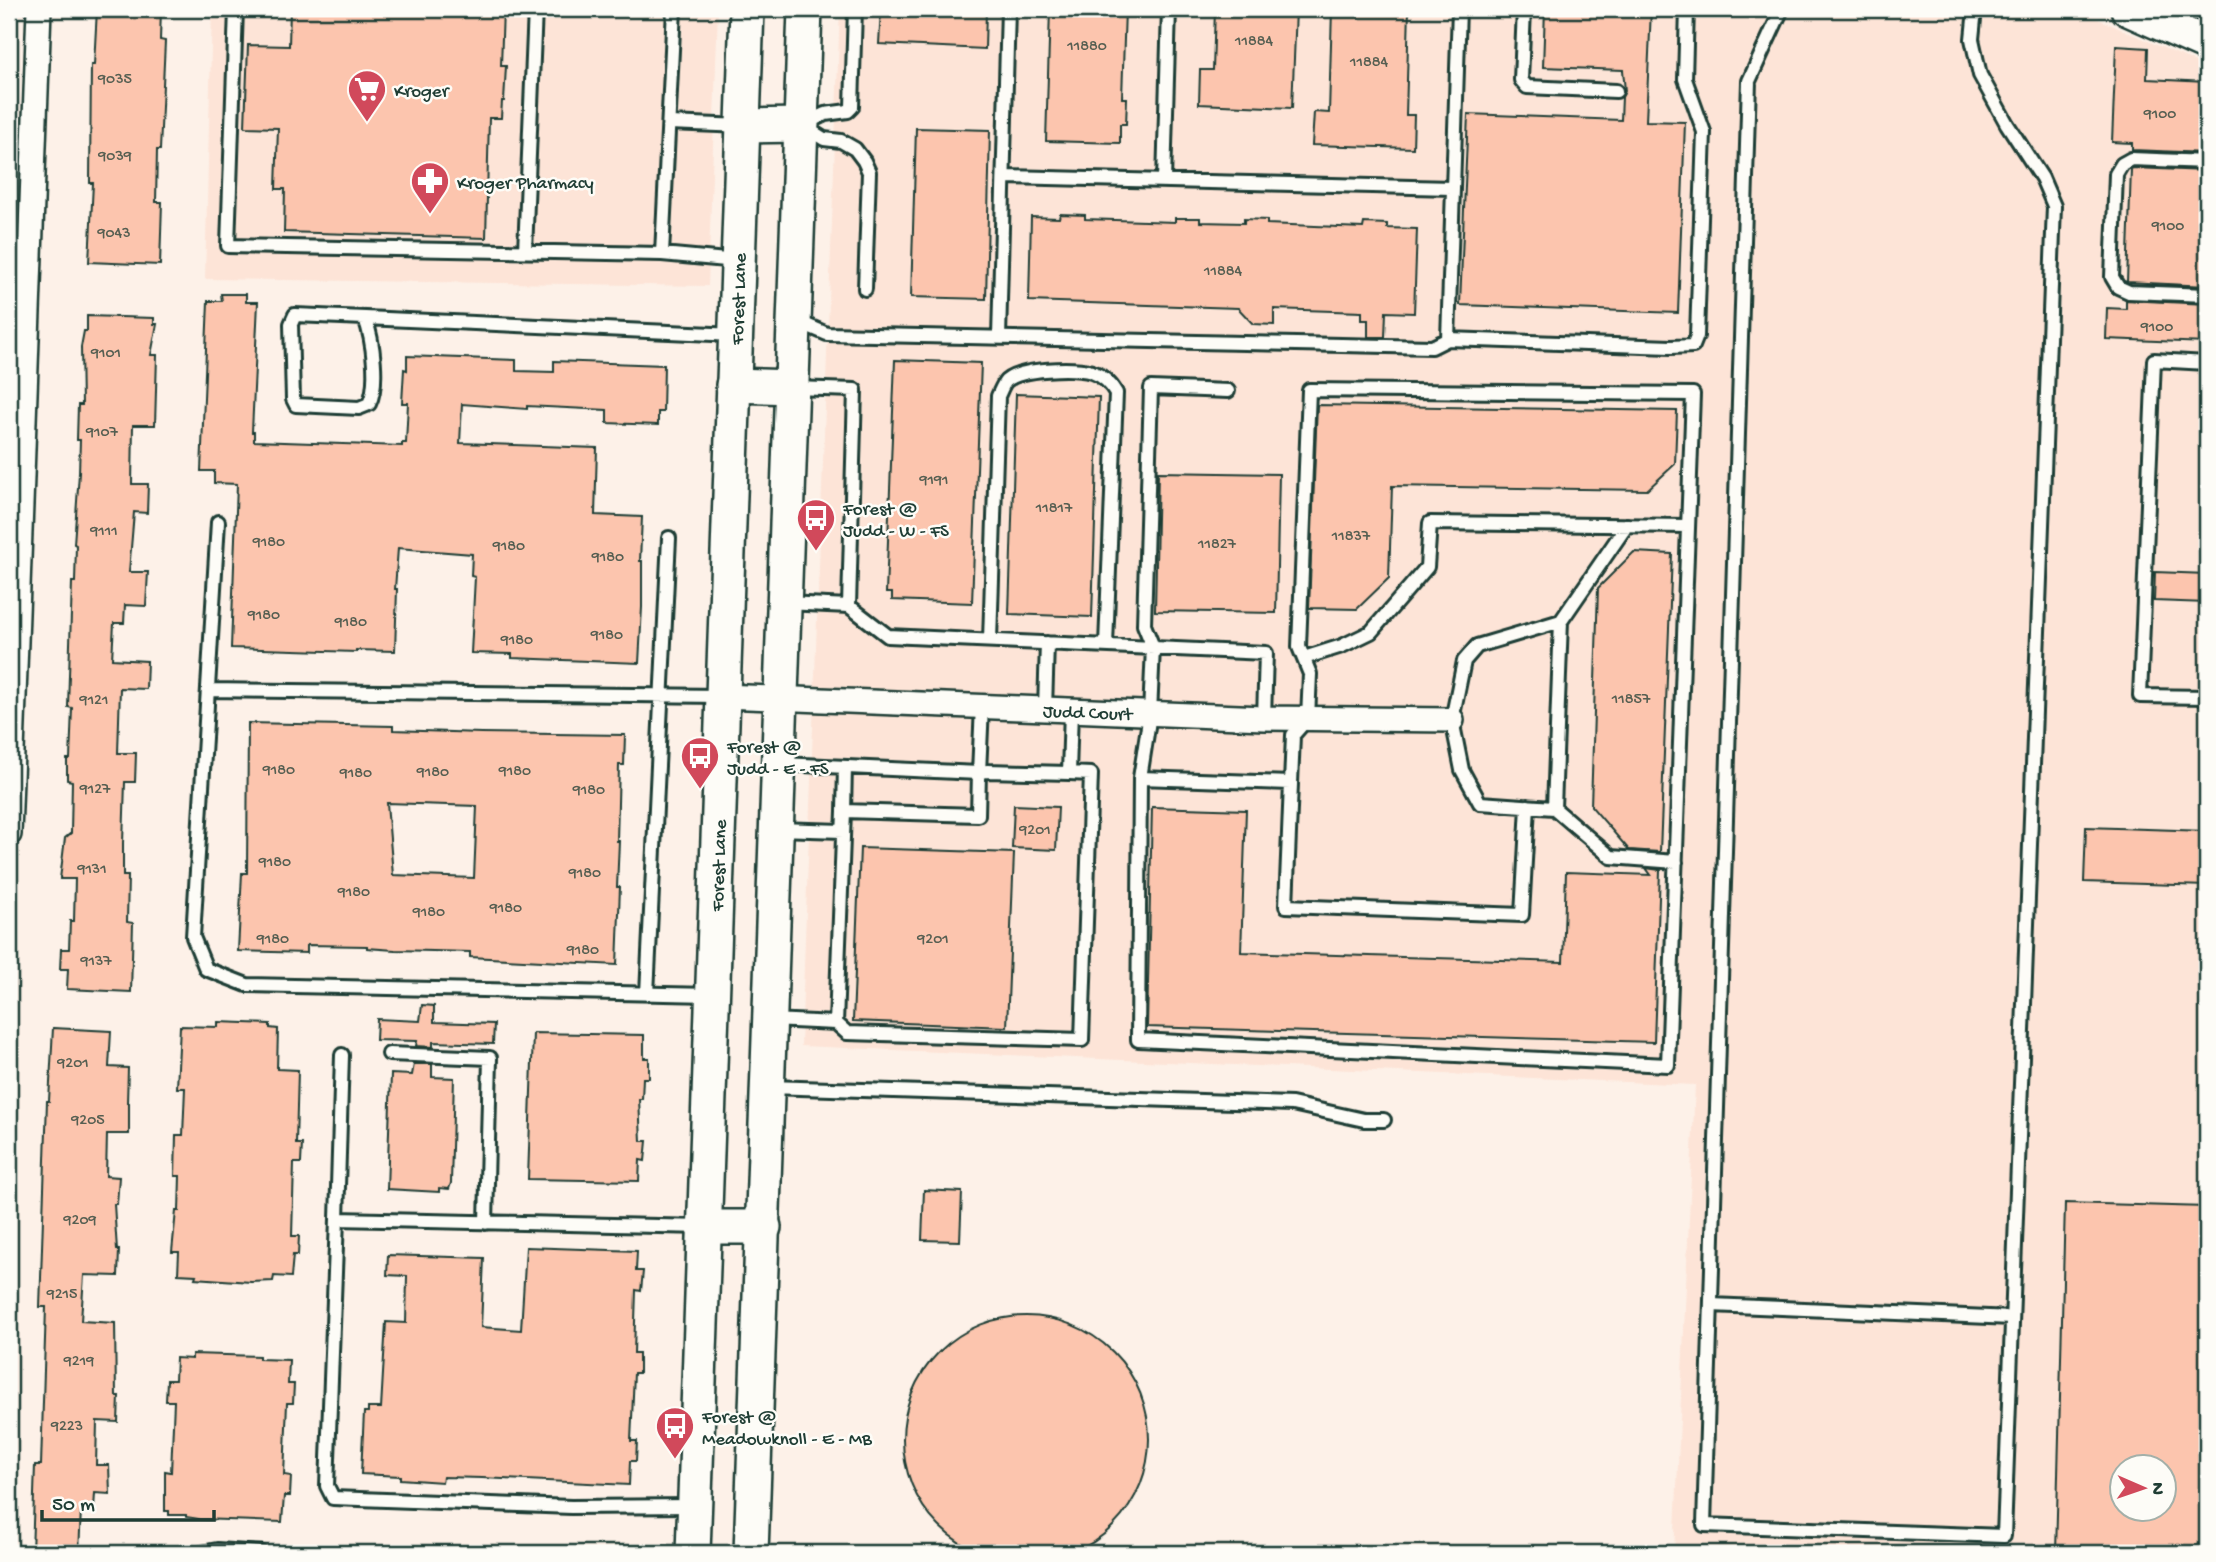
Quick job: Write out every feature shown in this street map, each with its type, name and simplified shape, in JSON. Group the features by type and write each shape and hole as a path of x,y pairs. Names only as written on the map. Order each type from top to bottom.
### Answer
{"main road":[{"name":"Forest Lane","path":"693,1553 747,9"},
{"path":"751,1553 805,9"},
{"path":"2128,9 2207,44"},
{"path":"743,126 802,125"},
{"path":"733,386 792,387"},
{"path":"704,1227 764,1227"}],"street":[{"path":"9,834 39,9"},
{"name":"Judd Court","path":"722,696 1264,718 1452,720"}],"lane":[{"path":"236,9 228,246 662,254 738,261"},
{"path":"525,251 535,9"},
{"path":"662,254 674,9"},
{"path":"802,125 825,114 848,111 852,107 855,9"},
{"path":"999,337 1009,9"},
{"path":"1164,181 1170,9"},
{"path":"1448,339 1459,9"},
{"path":"1524,9 1521,80 1527,87 1616,91"},
{"path":"794,319 827,334 1432,347 1448,339 1693,346 1697,336 1704,132 1685,79 1687,9"},
{"path":"1782,9 1749,81 1704,1525 2004,1536 2054,206 2042,178 2007,124 1980,75 1972,39 1975,9"},
{"path":"669,123 743,126"},
{"path":"802,125 824,139 841,141 855,149 869,172 865,289"},
{"path":"2207,162 2131,159 2122,163 2116,174 2112,277 2118,287 2129,292 2207,295"},
{"path":"1004,177 1452,188"},
{"path":"365,318 372,338 373,396 369,404 359,408 296,405 292,398 291,324 295,315 365,318 735,335"},
{"path":"2207,363 2154,360 2140,696 2207,697"},
{"path":"990,640 998,396 1005,382 1021,374 1045,369 1092,372 1110,383 1116,393 1106,645"},
{"path":"792,387 855,390 849,606"},
{"path":"1228,391 1151,388 1144,625 1153,648 1150,714 1140,778 1139,1040 1668,1065 1693,394 1309,390 1299,647 1310,674 1308,719 1293,735 1286,906 1522,915 1528,806"},
{"path":"218,522 193,937 206,969 247,985 712,995"},
{"path":"1304,658 1342,646 1371,632 1427,567 1430,523 1688,526"},
{"path":"1554,808 1561,621 1627,525"},
{"path":"647,994 669,538"},
{"path":"784,603 849,606 888,636 1266,653 1264,718"},
{"path":"1561,621 1477,646 1464,661 1452,720 1462,770 1480,803 1554,808 1611,857 1676,862"},
{"path":"1045,709 1046,643"},
{"path":"209,690 722,696"},
{"path":"844,811 978,816 982,706"},
{"path":"1069,773 1071,710"},
{"path":"770,1020 836,1023 847,1033 1082,1040 1091,774 979,773 779,764"},
{"path":"836,1023 845,767"},
{"path":"1140,778 1291,783"},
{"path":"777,829 843,831"},
{"path":"389,1054 489,1058 486,1223"},
{"path":"342,1055 327,1486 333,1498 571,1507 694,1506"},
{"path":"769,1087 1292,1104 1364,1120 1384,1119"},
{"path":"337,1219 704,1227"},
{"path":"1711,1305 2012,1318"},
{"path":"201,1553 217,1550 261,1553"}],"shaded area":[{"path":"212,9 718,9 708,286 205,279"},
{"path":"840,9 2075,9 2207,67 2207,1553 1674,1553 1695,1085 801,1046"}],"building":[{"path":"97,9 161,9 160,40 165,41 156,202 162,202 160,265 89,262 93,183 90,183 91,65 94,65"},
{"name":"Kroger","path":"290,9 503,9 501,66 506,66 504,101 501,118 489,118 486,238 284,232 285,189 276,189 278,128 245,127 248,45 289,46"},
{"path":"881,9 986,9 985,49 879,44"},
{"path":"1050,9 1125,9 1122,98 1127,98 1126,124 1120,124 1120,143 1046,141"},
{"path":"1215,9 1296,9 1292,108 1199,104 1200,70 1213,70"},
{"path":"1332,9 1409,9 1406,115 1414,115 1413,148 1312,145 1314,112 1329,113"},
{"path":"1545,9 1651,9 1646,121 1685,122 1678,313 1460,305 1468,114 1621,120 1622,97 1625,91 1623,70 1543,67"},
{"path":"2116,46 2148,48 2147,79 2207,82 2207,153 2132,150 2132,143 2112,142"},
{"path":"916,128 990,130 986,299 911,297"},
{"path":"2133,168 2207,171 2207,286 2127,282"},
{"path":"1060,214 1085,215 1085,219 1175,222 1175,218 1200,218 1200,222 1244,223 1244,219 1267,220 1267,224 1363,228 1364,223 1387,224 1387,228 1417,229 1414,313 1386,312 1385,337 1368,337 1368,320 1362,320 1362,312 1274,309 1274,325 1253,324 1238,308 1029,301 1031,217 1059,218"},
{"path":"221,294 246,294 246,302 258,302 252,432 254,441 402,446 402,443 406,443 408,403 402,403 407,356 516,360 516,371 554,372 554,361 664,365 663,412 658,412 658,425 607,423 607,410 527,406 527,409 462,404 460,443 597,448 595,515 642,517 639,663 512,658 512,654 471,653 475,577 471,576 472,554 398,548 395,651 231,648 237,484 214,483 214,471 201,471 208,301 222,301"},
{"path":"2126,300 2207,304 2207,343 2106,339 2107,308 2126,309"},
{"path":"87,316 154,318 154,324 157,324 151,355 157,355 155,425 133,425 132,484 148,484 147,513 134,512 129,572 148,572 146,606 125,605 124,623 114,623 112,659 147,661 146,689 120,688 118,753 136,753 135,782 125,782 123,843 123,876 128,876 127,922 133,923 131,992 67,989 68,969 60,969 61,949 69,949 70,921 74,921 75,879 60,879 65,838 71,833 72,781 67,780 67,759 70,759 72,708 68,707 79,473 78,405 82,405 81,347 84,331 87,331"},
{"path":"895,360 981,363 972,603 892,600 892,593 886,593"},
{"path":"1016,394 1099,397 1092,617 1009,614"},
{"path":"1317,405 1677,411 1675,464 1647,490 1392,486 1389,578 1357,609 1309,608"},
{"path":"1158,472 1279,474 1276,613 1155,611"},
{"path":"1634,552 1672,554 1660,852 1629,850 1591,806 1598,588"},
{"path":"2155,572 2207,574 2207,603 2154,601"},
{"path":"248,723 393,726 393,730 481,733 625,735 624,765 619,765 617,887 620,887 617,965 470,957 470,952 395,950 367,946 307,945 307,953 238,951 242,873 247,873","holes":["387,803 477,806 474,878 393,875"]},
{"path":"1014,805 1058,807 1056,850 1012,848"},
{"path":"1152,807 1246,810 1241,952 1563,962 1566,872 1651,875 1646,868 1660,870 1654,1042 1147,1027"},
{"path":"2086,827 2207,831 2207,886 2084,882"},
{"path":"860,848 1014,853 1007,1027 853,1021"},
{"path":"422,1005 434,1006 434,1022 494,1024 493,1044 433,1042 433,1047 416,1046 417,1041 376,1040 377,1019 420,1021"},
{"path":"218,1022 270,1024 270,1028 278,1029 277,1069 298,1070 296,1144 302,1144 301,1163 294,1163 292,1236 299,1236 298,1255 293,1255 291,1277 274,1276 273,1281 251,1282 195,1278 196,1275 178,1274 179,1252 172,1252 176,1211 179,1211 180,1176 175,1176 176,1135 183,1135 185,1088 177,1088 180,1026 218,1027"},
{"path":"53,1028 111,1031 109,1067 128,1068 129,1134 107,1134 106,1176 119,1177 117,1204 114,1204 119,1250 118,1276 84,1275 81,1321 115,1323 118,1422 97,1421 96,1465 109,1465 110,1494 95,1493 94,1509 81,1509 79,1553 32,1553 35,1465 41,1465 46,1307 40,1307 47,1101"},
{"path":"533,1033 644,1035 644,1058 649,1058 649,1078 643,1078 642,1099 639,1099 641,1141 647,1141 645,1161 640,1160 639,1181 528,1179"},
{"path":"414,1064 432,1064 432,1077 454,1078 451,1183 449,1189 439,1188 439,1192 387,1189 391,1074 412,1075"},
{"path":"924,1190 962,1192 960,1241 922,1240"},
{"path":"2065,1203 2207,1207 2207,1553 2056,1553"},
{"path":"526,1247 637,1251 636,1271 643,1271 641,1291 636,1290 634,1353 639,1353 639,1373 634,1373 631,1441 637,1441 636,1461 630,1461 629,1485 443,1477 442,1482 361,1474 364,1412 368,1412 368,1408 381,1408 386,1322 406,1323 407,1276 387,1275 388,1255 484,1258 481,1327 521,1330"},
{"path":"1014,1316 1038,1316 1062,1321 1084,1330 1113,1352 1140,1392 1147,1415 1147,1463 1140,1486 1113,1526 1084,1548 1062,1557 1038,1562 1014,1562 990,1557 968,1548 948,1534 931,1517 917,1497 908,1475 903,1451 903,1427 908,1403 917,1381 931,1361 948,1344 968,1330 990,1321"},
{"path":"192,1354 259,1356 259,1359 289,1360 288,1384 294,1384 293,1403 287,1403 284,1475 291,1476 290,1496 284,1496 282,1522 199,1519 186,1515 169,1515 169,1511 165,1511 165,1471 171,1472 174,1401 166,1401 167,1380 175,1380 176,1358 192,1359"}],"place":[{"name":"Kroger","path":"367,123"},
{"name":"Kroger Pharmacy","path":"430,215"},
{"name":"Forest @ Judd - W - FS","path":"816,552"},
{"name":"Forest @ Judd - E - FS","path":"700,790"},
{"name":"Forest @ Meadowknoll - E - MB","path":"675,1460"}]}
